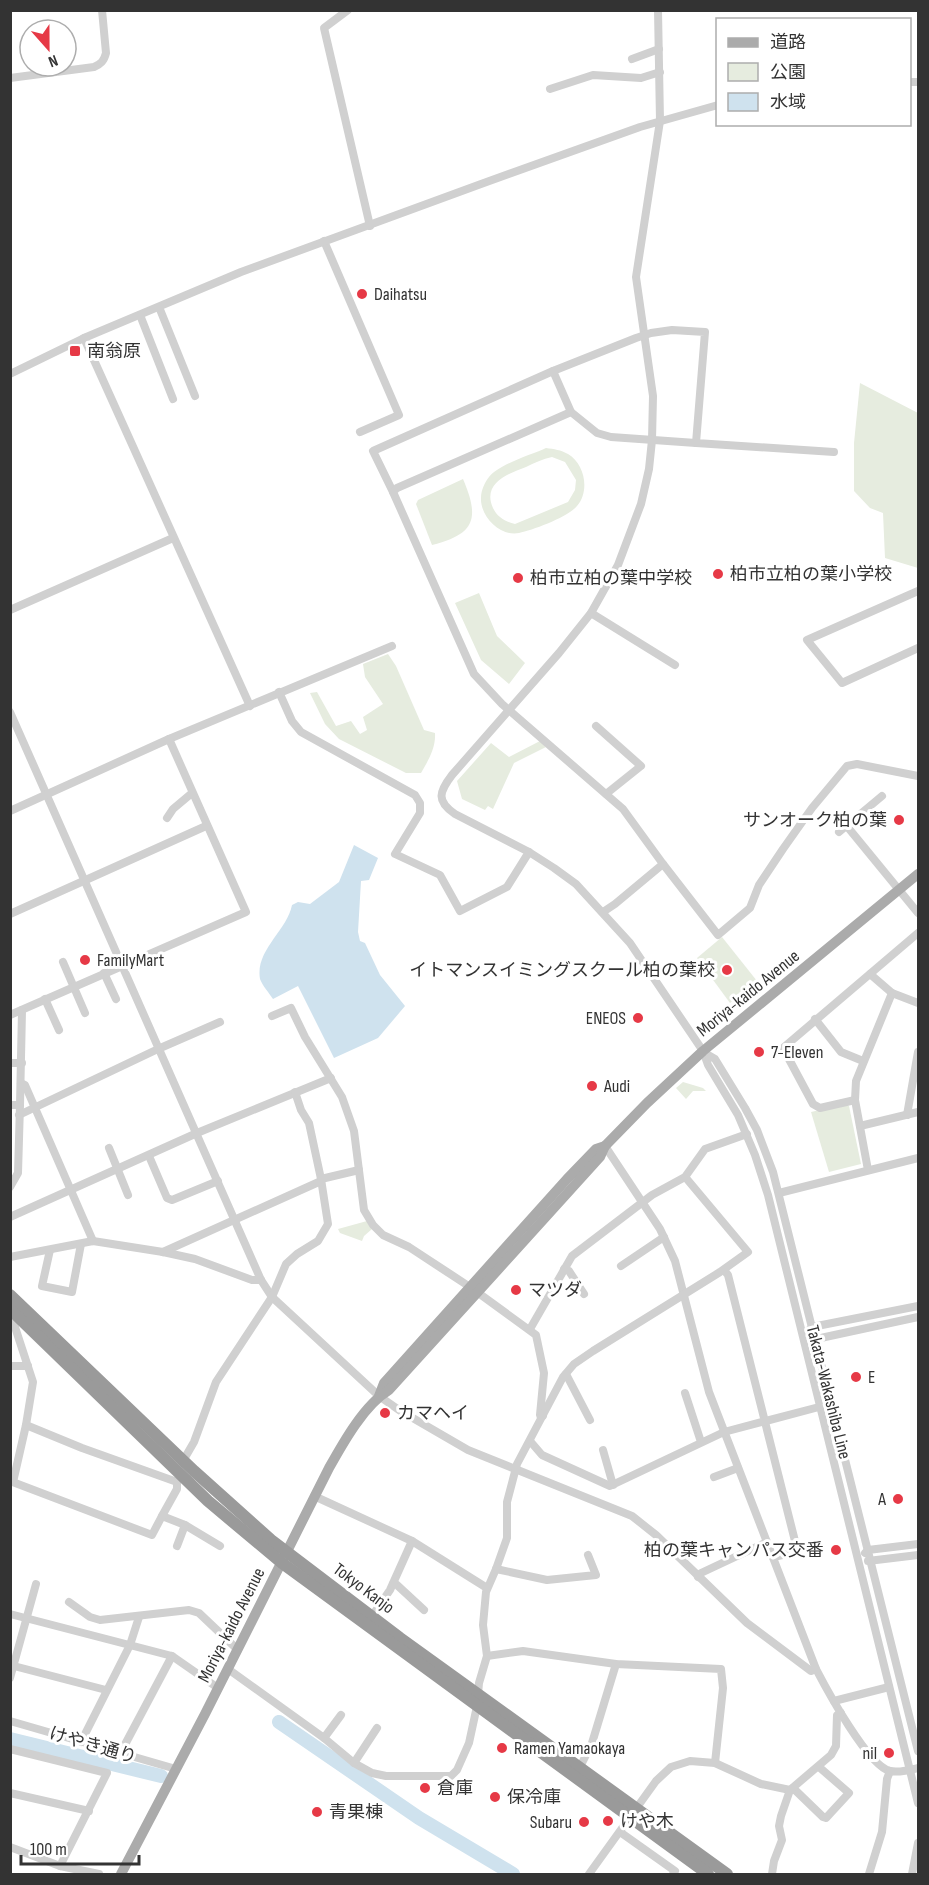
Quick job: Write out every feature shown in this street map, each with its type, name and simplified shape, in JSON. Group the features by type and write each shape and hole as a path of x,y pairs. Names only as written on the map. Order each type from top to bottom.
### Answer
{"highway":[{"name":"Tokyo Kanjo","path":"10,1295 284,1558 372,1616 580,1767 707,1874"},
{"name":"Tokyo Kanjo","path":"15,1313 180,1479 477,1706 727,1875"}],"main road":[{"name":"Moriya-kaido Avenue","path":"121,1875 341,1447 379,1396 389,1390 474,1290 600,1156 604,1146 647,1103 703,1051 918,874"}],"street":[{"path":"10,78 94,67 105,60 102,10"},
{"path":"348,10 324,28 370,226"},
{"path":"658,10 660,121 636,277 653,396 652,440 646,483 635,521 618,565 591,613 443,786 442,800 445,806 456,814 529,852 576,884 630,943 703,1051"},
{"path":"632,59 659,49"},
{"path":"550,88 593,75 641,78 660,72"},
{"path":"10,374 84,338 241,272 660,121 716,105"},
{"path":"324,241 399,415 360,432"},
{"path":"159,307 195,396"},
{"path":"140,315 173,399"},
{"path":"696,443 705,332 672,330 644,335 553,371 373,451 474,674 509,710 623,809 718,935 750,908 759,885 783,849 812,808 847,766 857,764 918,776"},
{"path":"84,338 250,706"},
{"path":"553,371 571,412 597,433 652,440 834,452"},
{"path":"393,492 571,412"},
{"path":"10,610 173,538"},
{"path":"918,591 807,640 842,682 918,648"},
{"path":"591,613 675,665"},
{"path":"10,811 169,739 392,646"},
{"path":"279,693 292,721 301,732 415,795 420,803 420,813 395,854 440,875 459,911 498,893 507,886 529,852"},
{"path":"10,712 261,1280 272,1298 393,1407 468,1450 632,1516 656,1535 747,1623 811,1671 816,1669"},
{"path":"596,726 641,766 606,794"},
{"path":"10,1015 246,912 169,739"},
{"path":"167,818 177,804 192,793"},
{"path":"839,832 844,822 882,796"},
{"path":"844,822 918,913"},
{"path":"10,914 206,826"},
{"path":"603,912 663,864"},
{"path":"855,1100 820,1108 813,1104 783,1048 918,933"},
{"path":"63,962 85,1013"},
{"path":"104,973 116,999"},
{"path":"870,974 892,993 918,1003"},
{"path":"868,1170 855,1100 856,1081 892,993"},
{"path":"45,999 59,1030"},
{"path":"272,1016 291,1008 305,1037 342,1097 354,1131 364,1210 383,1235 409,1247 536,1335 544,1373 540,1415 543,1416"},
{"path":"10,1187 18,1173 19,1115 15,1105 21,1083 22,1010"},
{"path":"815,1019 841,1052 863,1061"},
{"path":"19,1115 220,1022"},
{"name":"Takata-Wakashiba Line","path":"703,1051 708,1065 747,1134 768,1195 889,1687 914,1769 918,1803"},
{"name":"Takata-Wakashiba Line","path":"703,1051 715,1059 745,1108 766,1152 779,1193 918,1750"},
{"path":"907,1115 918,1052"},
{"path":"10,1063 22,1063"},
{"path":"10,1217 197,1133 332,1078"},
{"path":"21,1083 25,1084 93,1241"},
{"path":"183,1461 194,1442 216,1382 272,1298 286,1264 318,1241 328,1224 309,1123 295,1092"},
{"path":"860,1126 918,1112"},
{"path":"530,1329 572,1256 642,1202 685,1177 705,1149 747,1134"},
{"path":"604,1146 664,1237 675,1261 707,1384 816,1669 841,1713 874,1761 890,1771 914,1769"},
{"path":"109,1148 128,1195"},
{"path":"149,1156 167,1198 172,1200 218,1181"},
{"path":"779,1193 918,1158"},
{"path":"163,1251 321,1180 359,1170"},
{"path":"228,1669 324,1738 354,1763 372,1773 386,1776 451,1776 457,1770 469,1743 477,1706 479,1683 487,1656 483,1625 487,1588 507,1538 507,1503 516,1468 566,1374 574,1364 593,1351 724,1270 748,1252 686,1178"},
{"path":"621,1266 664,1237"},
{"path":"10,1257 93,1241 163,1251 195,1259 252,1280 261,1280"},
{"path":"50,1250 42,1286 72,1293 81,1244"},
{"path":"564,1269 569,1270 584,1294"},
{"path":"724,1270 728,1275 796,1545 792,1553 773,1557"},
{"path":"802,1336 812,1327 918,1306"},
{"path":"15,1313 15,1324 33,1382 26,1425 12,1481 152,1535 180,1479 82,1448 26,1425"},
{"path":"802,1336 816,1339 918,1317"},
{"path":"10,1366 28,1366"},
{"path":"566,1374 590,1420"},
{"path":"685,1393 701,1442"},
{"path":"530,1441 542,1455 610,1486 724,1431 819,1407"},
{"path":"603,1450 613,1485"},
{"path":"714,1477 738,1468"},
{"path":"315,1496 412,1541 487,1588"},
{"path":"162,1516 185,1525 220,1546"},
{"path":"177,1546 185,1525"},
{"path":"372,1616 393,1584 412,1541"},
{"path":"698,1576 767,1542"},
{"path":"857,1559 868,1550 918,1544"},
{"path":"496,1569 547,1580 596,1575 588,1555"},
{"path":"857,1559 871,1562 918,1555"},
{"path":"10,1678 36,1584"},
{"path":"393,1584 397,1585 424,1610"},
{"path":"69,1602 90,1617 100,1620 189,1610 199,1613 238,1650"},
{"path":"10,1614 172,1656 218,1688"},
{"path":"81,1742 130,1645 138,1617"},
{"path":"487,1656 523,1651 616,1664 721,1669 723,1688 714,1763"},
{"path":"121,1752 172,1656"},
{"path":"580,1767 592,1743 616,1664"},
{"path":"12,1665 106,1690"},
{"path":"834,1701 889,1687"},
{"path":"772,1875 774,1861 782,1840 779,1826 781,1816 792,1789 831,1755 836,1746 837,1715 841,1713"},
{"path":"324,1738 341,1715"},
{"name":"けやき通り","path":"10,1721 176,1769"},
{"path":"354,1763 377,1728"},
{"path":"10,1749 107,1773 60,1866"},
{"path":"589,1875 656,1781 670,1767 690,1761 714,1763 761,1784 792,1789 826,1818 849,1793 819,1767"},
{"path":"869,1875 882,1832 887,1779 890,1771"},
{"path":"10,1793 89,1811"},
{"path":"620,1832 675,1871 673,1875"},
{"path":"912,1875 918,1843"},
{"path":"10,1847 60,1866 99,1875"}],"green space":[{"path":"860,383 918,413 918,568 885,558 883,513 870,508 854,491 854,443"},
{"path":"546,448 557,450 574,458 584,478 581,500 572,510 550,522 519,533 505,532 492,524 484,512 481,498 484,486 489,477 500,468","holes":["552,457 565,462 576,480 575,490 568,502 515,524 502,519 497,514 490,500 491,492 498,481 511,473"]},
{"path":"463,479 471,505 470,523 457,536 432,545 416,504 418,500"},
{"path":"479,593 497,636 525,663 509,684 481,660 455,603"},
{"path":"388,654 396,666 424,730 435,733 433,749 421,773 406,773 339,739 325,724 310,693 317,692 336,726 351,721 360,734 367,730 363,717 383,704 365,677 363,664"},
{"path":"540,741 546,747 514,763 493,809 488,806 485,810 462,799 457,781 491,743 509,757"},
{"name":"イトマンスイミングスクール柏の葉校","path":"722,937 757,981 730,1003 697,958"},
{"path":"683,1082 706,1091 693,1091 686,1099 676,1088"},
{"path":"846,1104 849,1106 861,1164 829,1172 811,1112"},
{"path":"367,1221 372,1229 362,1241 340,1233 338,1229"}],"water":[{"path":"354,845 378,858 369,880 361,881 358,932 360,941 365,943 380,975 405,1006 378,1038 334,1058 298,986 273,999 260,979 260,969 262,959 292,905 298,902 310,904 339,882"}],"waterway":[{"path":"279,1722 419,1818 513,1874"},
{"path":"10,1739 161,1776"}],"place":[{"name":"Daihatsu","path":"362,294"},
{"name":"南翁原","path":"75,351"},
{"name":"柏市立柏の葉小学校","path":"718,574"},
{"name":"柏市立柏の葉中学校","path":"518,578"},
{"name":"サンオーク柏の葉","path":"899,820"},
{"name":"FamilyMart","path":"85,960"},
{"name":"イトマンスイミングスクール柏の葉校","path":"727,970"},
{"name":"ENEOS","path":"638,1018"},
{"name":"7-Eleven","path":"759,1052"},
{"name":"Audi","path":"592,1086"},
{"name":"マツダ","path":"516,1290"},
{"name":"E","path":"856,1377"},
{"name":"カマヘイ","path":"385,1413"},
{"name":"A","path":"898,1499"},
{"name":"柏の葉キャンパス交番","path":"836,1550"},
{"name":"Ramen Yamaokaya","path":"502,1748"},
{"name":"nil","path":"889,1753"},
{"name":"倉庫","path":"425,1788"},
{"name":"保冷庫","path":"495,1797"},
{"name":"青果棟","path":"317,1812"},
{"name":"けや木","path":"608,1821"},
{"name":"Subaru","path":"584,1822"}]}
